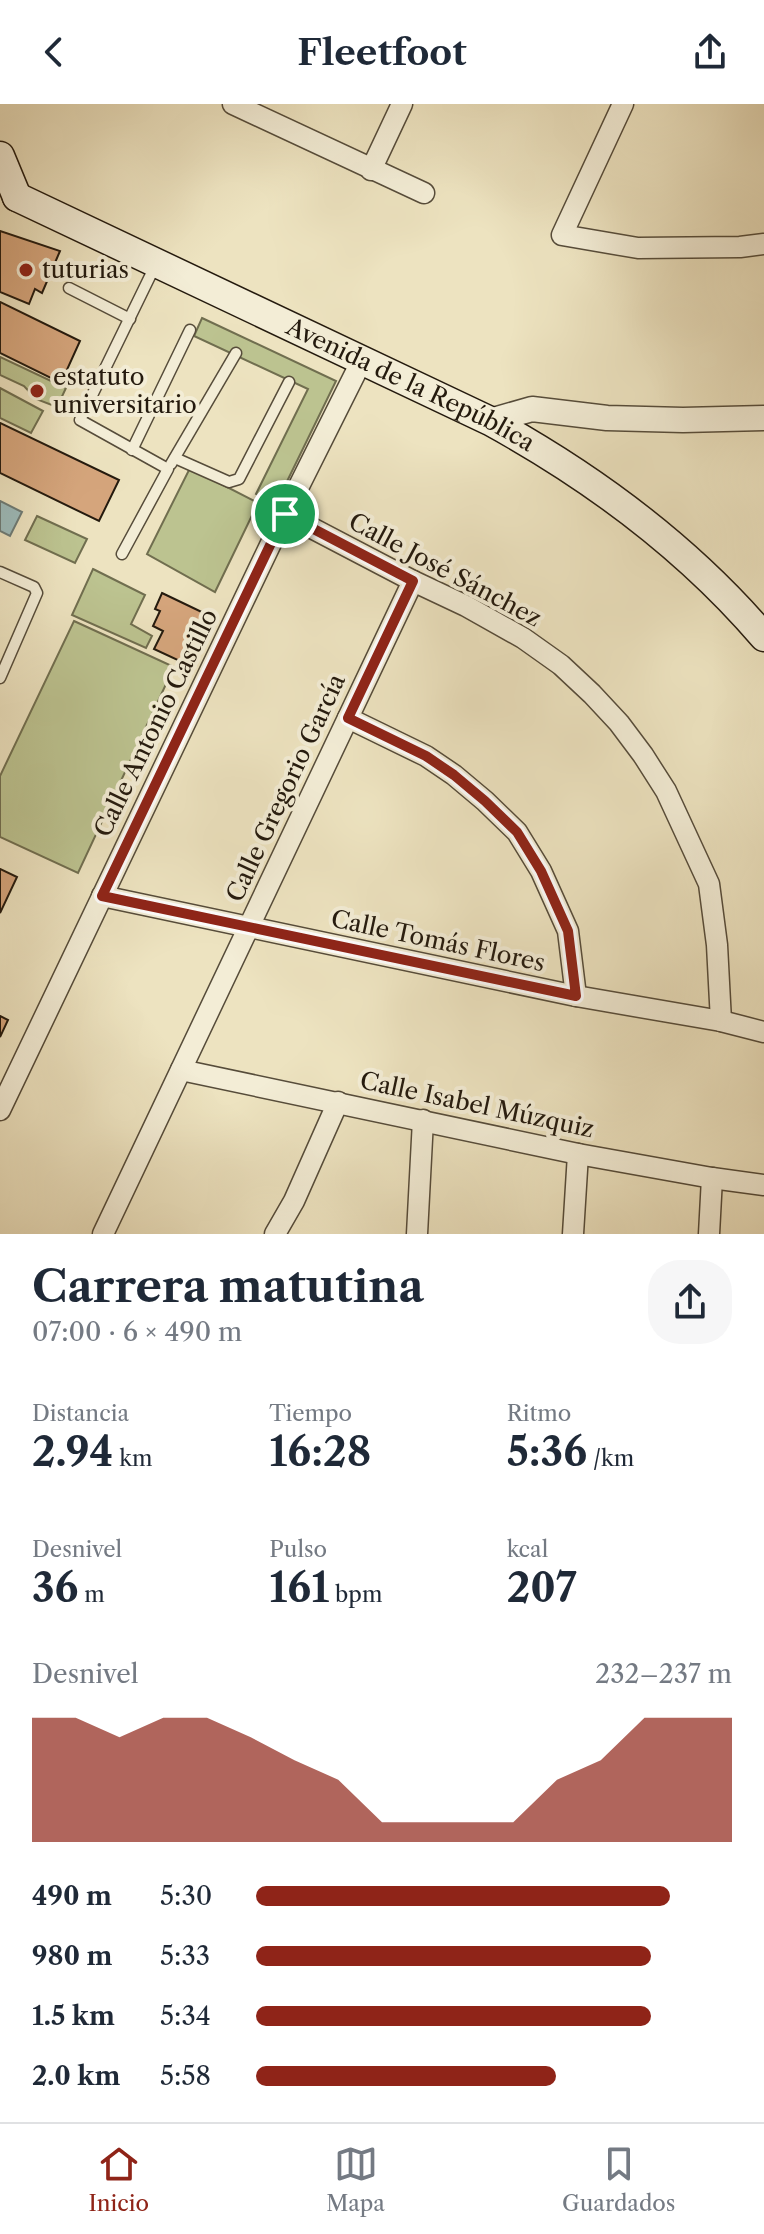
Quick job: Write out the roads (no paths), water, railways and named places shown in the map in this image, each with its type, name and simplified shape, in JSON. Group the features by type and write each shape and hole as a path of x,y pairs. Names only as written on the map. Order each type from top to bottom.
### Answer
{"main road":[{"path":"0,156 8,198"},
{"name":"Avenida de la República","path":"8,198 362,360 524,440 652,528 728,595 764,637"}],"street":[{"path":"233,104 424,193"},
{"path":"371,170 402,104"},
{"path":"623,104 562,235 638,248 764,244"},
{"name":"Calle Antonio Castillo","path":"0,1110 285,514 362,360"},
{"path":"490,421 532,409 607,418 764,418"},
{"name":"Calle José Sánchez","path":"285,514 512,631 561,665 619,723 666,791 709,884 717,945 721,1021"},
{"name":"Calle Gregorio García","path":"103,1234 413,581"},
{"path":"348,718 426,756 485,801 517,832 541,871 568,931 576,996"},
{"name":"Calle Tomás Flores","path":"102,896 576,996 721,1021 764,1032"},
{"name":"Calle Isabel Múzquiz","path":"181,1070 578,1154 764,1185"},
{"path":"275,1234 294,1201 338,1102"},
{"path":"417,1234 423,1120"},
{"path":"573,1234 578,1154"},
{"path":"709,1234 712,1178"}],"lane":[{"path":"156,264 80,420 168,469"},
{"path":"69,288 130,319"},
{"path":"132,450 190,330"},
{"path":"122,554 236,353"},
{"path":"175,458 229,482 239,479 289,382"},
{"path":"0,572 34,587 37,593 0,678"}],"water":[{"path":"0,501 22,512 10,536 0,531"}],"place":[{"name":"tuturias","path":"26,270"},
{"name":"estatuto universitario","path":"37,391"}]}
